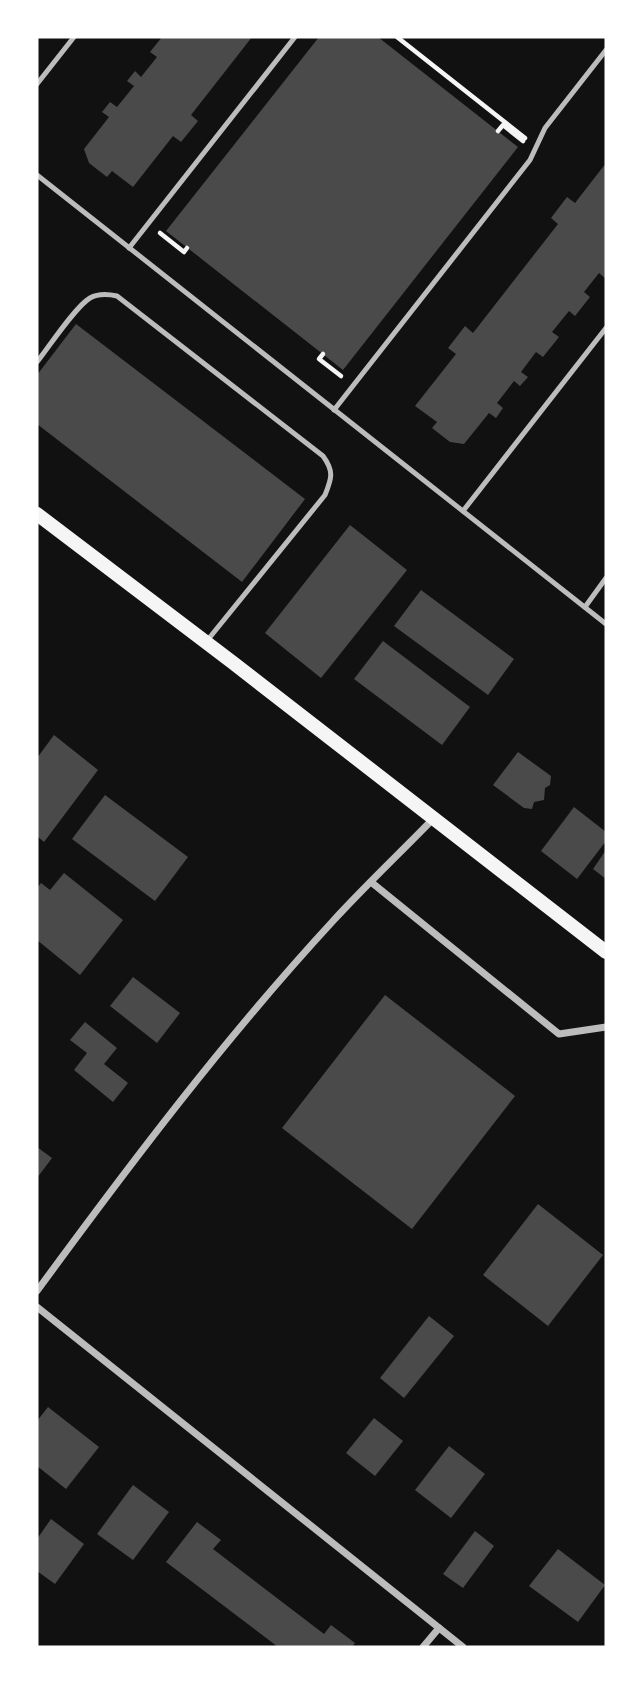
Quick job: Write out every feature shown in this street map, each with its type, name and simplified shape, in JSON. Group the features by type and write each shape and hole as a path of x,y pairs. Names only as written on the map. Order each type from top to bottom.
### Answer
{"main road":[{"path":"37,514 606,952"}],"street":[{"path":"37,1291 122,1175 250,1017 333,921 434,818"},
{"path":"371,882 559,1034 606,1027"},
{"path":"37,1307 463,1647"},
{"path":"423,1647 439,1628"}],"lane":[{"path":"37,84 74,37"},
{"path":"129,248 295,37"},
{"path":"334,410 530,160 544,128 606,50"},
{"path":"37,175 606,624"},
{"path":"37,362 89,299 104,294 117,296 323,456 331,467 331,481 324,495 206,642"},
{"path":"463,511 606,328"},
{"path":"584,607 606,578"}],"path":[{"path":"397,37 537,147"},
{"path":"498,131 503,125 523,141"},
{"path":"163,236 184,252 187,248"},
{"path":"323,354 319,359 339,375"}],"building":[{"path":"162,37 252,37 191,115 198,121 181,142 173,136 133,187 112,171 107,177 89,163 84,149 109,117 102,112 110,102 117,107 134,86 127,81 135,71 141,77 157,57 150,52"},
{"path":"319,37 378,37 518,147 343,370 166,231"},
{"path":"606,163 606,279 599,273 584,292 590,297 575,316 569,311 552,332 559,337 543,357 536,352 521,372 528,377 520,386 514,381 497,403 503,408 496,418 489,413 464,444 450,442 432,428 437,422 415,406 456,354 448,348 465,326 473,333 558,224 551,218 567,197 575,203"},
{"path":"76,324 305,499 242,582 37,424 37,375"},
{"path":"350,525 407,570 321,678 265,633"},
{"path":"421,590 514,659 488,695 394,626"},
{"path":"383,641 470,707 442,745 354,679"},
{"path":"54,735 98,770 44,842 37,836 37,758"},
{"path":"518,752 551,776 550,785 545,788 544,800 534,802 532,809 524,808 493,785"},
{"path":"105,795 188,857 155,901 72,839"},
{"path":"574,807 606,832 606,841 577,879 541,851"},
{"path":"606,850 606,879 593,869"},
{"path":"64,873 123,920 80,975 37,940 37,888 41,883 50,890"},
{"path":"133,977 180,1013 157,1043 110,1006"},
{"path":"385,995 515,1096 412,1229 282,1128"},
{"path":"85,1022 117,1048 104,1064 128,1083 113,1102 74,1070 87,1053 70,1040"},
{"path":"37,1147 52,1158 37,1178"},
{"path":"538,1204 603,1255 548,1326 483,1275"},
{"path":"429,1316 454,1336 404,1398 380,1378"},
{"path":"48,1407 99,1447 66,1489 37,1466 37,1421"},
{"path":"374,1418 403,1441 375,1476 346,1453"},
{"path":"449,1446 485,1474 451,1518 415,1490"},
{"path":"133,1485 169,1512 133,1560 97,1534"},
{"path":"51,1519 84,1544 55,1584 37,1571 37,1539"},
{"path":"197,1522 221,1540 213,1549 324,1634 331,1625 355,1643 352,1647 278,1647 166,1562"},
{"path":"475,1531 494,1546 463,1588 443,1574"},
{"path":"558,1549 605,1585 578,1622 529,1586"}]}
